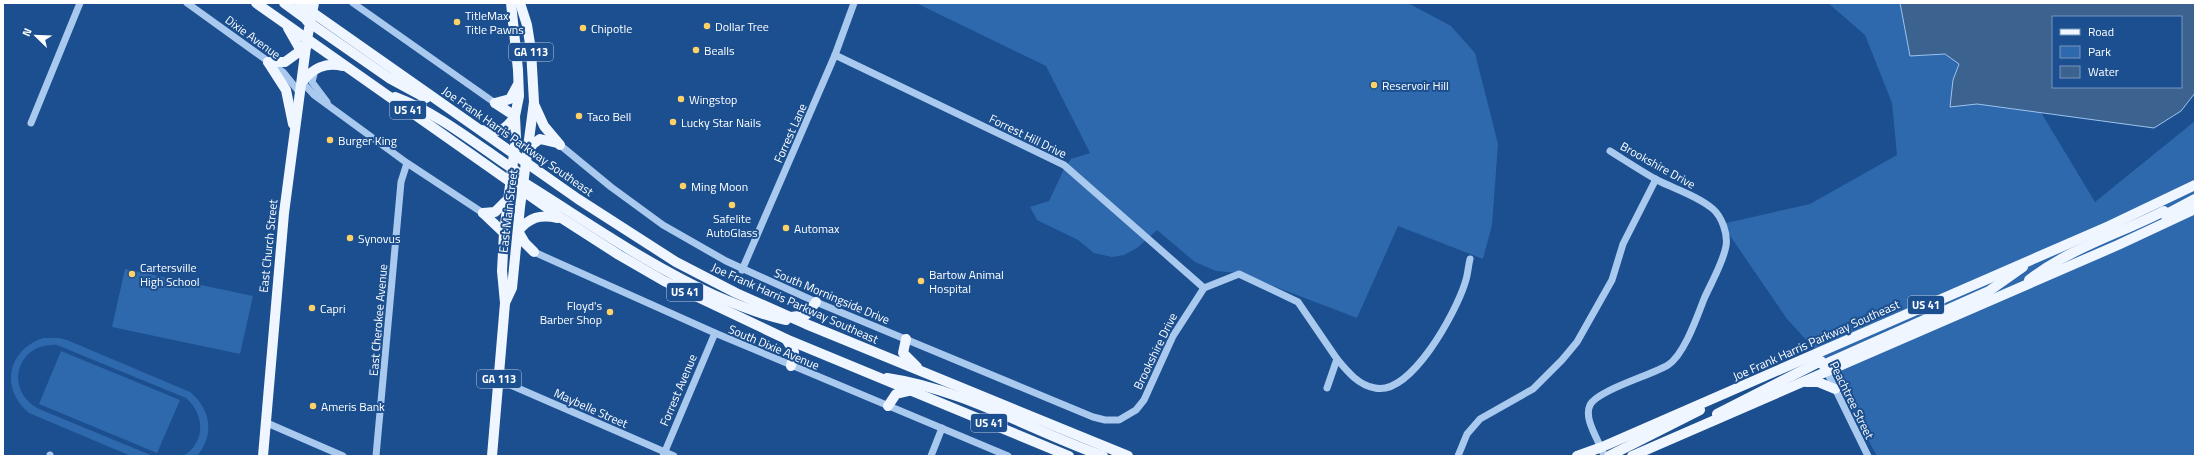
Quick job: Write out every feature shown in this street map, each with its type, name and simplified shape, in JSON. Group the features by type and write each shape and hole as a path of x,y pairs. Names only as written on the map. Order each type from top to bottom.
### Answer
{"main road":[{"name":"US 41","path":"256,3 285,23 305,49 345,66 509,182 523,183 562,219 664,281 786,339 1069,456"},
{"name":"Joe Frank Harris Parkway Southeast","path":"284,3 308,13 527,162 599,213 659,252 736,293 790,317 1122,455"},
{"name":"East Main Street","path":"492,456 505,303 502,271 506,201 516,138 515,116 519,96 519,81 511,3"},
{"name":"East Main Street","path":"505,303 512,288 523,183 529,150 534,102 531,50 527,25 520,3"},
{"name":"East Church Street","path":"263,456 277,285 302,82 308,13"},
{"path":"268,62 285,62 305,49"},
{"path":"268,62 286,90 295,134"},
{"path":"302,82 315,69 329,64 345,66"},
{"path":"495,102 510,99 519,81"},
{"path":"385,94 413,104 436,117 511,168 523,183 637,255 684,281 766,316 806,324"},
{"path":"479,130 490,132 506,129 515,116 495,102"},
{"path":"534,102 544,126 560,145"},
{"path":"529,150 533,144 540,139 550,140 560,145"},
{"name":"Joe Frank Harris Parkway Southeast","path":"1577,456 1601,453 1718,397 1822,363 2018,288 2164,213 2195,185"},
{"path":"2164,213 2195,199"},
{"path":"483,213 499,210 506,201"},
{"name":"Joe Frank Harris Parkway Southeast","path":"1632,456 1804,382 1822,363 1989,291 2036,257 2164,213 2195,209"},
{"path":"483,213 504,232"},
{"path":"534,252 525,243 518,231 524,224 534,217 541,215 562,219"},
{"path":"515,263 524,253 534,252"},
{"path":"790,317 806,315 816,302"},
{"path":"786,339 794,352 791,366"},
{"path":"906,339 903,349 905,356 926,374"},
{"path":"1694,430 1737,402 1822,363"},
{"path":"873,376 900,380 959,398 1103,456"},
{"path":"1804,382 1818,382 1835,389"},
{"path":"888,406 896,394 909,391"},
{"path":"1609,456 1685,419 1718,397"}],"street":[{"path":"31,123 80,3"},
{"name":"Dixie Avenue","path":"188,3 268,62 284,72 300,97"},
{"path":"353,3 495,102"},
{"name":"Forrest Lane","path":"742,270 836,55 854,3"},
{"name":"Forrest Hill Drive","path":"836,55 1064,165 1204,288"},
{"path":"315,69 312,82 330,107"},
{"path":"302,82 314,95 407,163 483,213"},
{"path":"300,97 304,98 314,95"},
{"name":"South Morningside Drive","path":"560,145 606,184 663,225 742,270 1093,417 1106,420 1119,420"},
{"name":"Brookshire Drive","path":"1601,453 1590,419 1589,412 1592,402 1602,394 1673,362 1681,350 1724,252 1726,237 1720,218 1714,210 1696,198 1656,179 1610,151"},
{"name":"East Cherokee Avenue","path":"376,456 401,182 407,163"},
{"path":"1458,456 1467,434 1480,419 1533,389 1562,360 1577,342 1612,280 1623,244 1656,179"},
{"name":"South Dixie Avenue","path":"534,252 791,366 1008,456"},
{"path":"1204,288 1239,274 1298,302 1336,359 1353,377 1375,389 1388,388 1398,384 1411,374 1445,326 1465,283 1470,259"},
{"name":"Brookshire Drive","path":"1119,420 1130,415 1140,406 1173,336 1204,288"},
{"name":"Forrest Avenue","path":"663,454 715,333"},
{"path":"1327,388 1336,359"},
{"name":"Peachtree Street","path":"1822,363 1868,456"},
{"name":"Maybelle Street","path":"499,380 663,454 674,456"},
{"path":"266,423 343,456"},
{"path":"931,456 942,428"}],"green space":[{"path":"916,3 1408,3 1451,26 1475,53 1498,144 1492,225 1483,259 1398,226 1357,318 1239,273 1216,271 1195,262 1157,230 1137,248 1124,255 1112,257 1094,253 1078,240 1037,220 1030,207 1049,201 1064,169 1071,159 1090,153 1046,66"},
{"path":"1828,3 1975,3 2095,202 2195,121 2195,456 1877,456 1847,402 1843,380 1787,319 1722,224 1810,204 1897,155 1892,103 1865,35"},
{"path":"125,269 253,296 240,354 112,327"},
{"path":"43,338 59,338 67,340 190,392 202,406 208,422 208,431 203,448 197,456 183,456 196,444 200,428 197,412 186,398 57,345 43,346 32,351 24,359 18,380 21,391 28,401 39,409 153,456 131,456 29,413 14,393 11,382 12,371 15,361 22,351 31,344"},
{"path":"61,351 180,400 157,453 39,404"}],"water":[{"path":"1900,3 2195,3 2195,93 2181,111 2154,128 1977,104 1950,107 1953,80 1959,64 1945,54 1910,56"}],"place":[{"name":"TitleMax Title Pawns","path":"457,22"},
{"name":"Dollar Tree","path":"707,26"},
{"name":"Chipotle","path":"583,28"},
{"name":"Bealls","path":"696,50"},
{"name":"Reservoir Hill","path":"1374,85"},
{"name":"Wingstop","path":"681,99"},
{"name":"Taco Bell","path":"579,116"},
{"name":"Lucky Star Nails","path":"673,122"},
{"name":"Burger King","path":"330,140"},
{"name":"Ming Moon","path":"683,186"},
{"name":"Safelite AutoGlass","path":"732,205"},
{"name":"Automax","path":"786,228"},
{"name":"Synovus","path":"350,238"},
{"name":"Cartersville High School","path":"132,274"},
{"name":"Bartow Animal Hospital","path":"921,281"},
{"name":"Capri","path":"312,308"},
{"name":"Floyd's Barber Shop","path":"610,312"},
{"name":"Ameris Bank","path":"313,406"}]}
